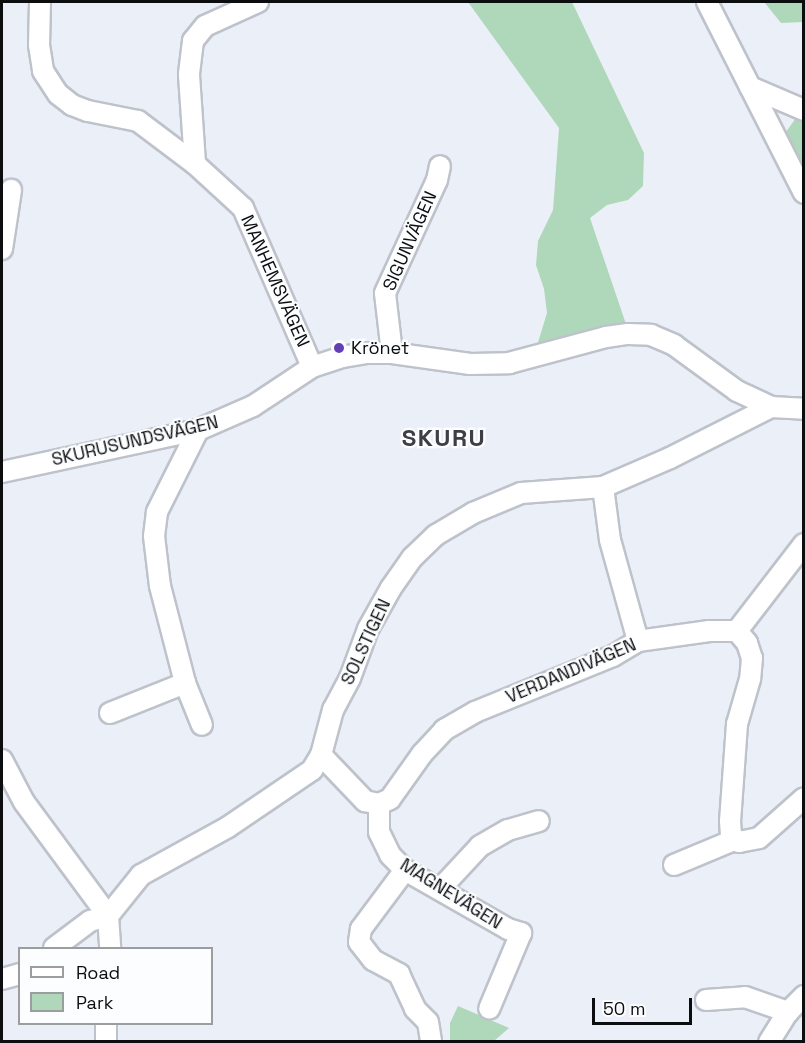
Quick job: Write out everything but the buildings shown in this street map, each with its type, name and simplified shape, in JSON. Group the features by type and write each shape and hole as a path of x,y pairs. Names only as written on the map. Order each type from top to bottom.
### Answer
{"street":[{"name":"MANHEMSVÄGEN","path":"39,2 39,45 43,71 58,94 72,105 88,111 138,121 195,164 243,208 312,367"},
{"path":"195,164 189,75 193,41 205,26 258,2"},
{"path":"707,2 804,193"},
{"path":"750,87 804,110"},
{"name":"SIGUNVÄGEN","path":"392,353 385,293 437,180 440,166"},
{"path":"2,249 11,190"},
{"name":"SKURUSUNDSVÄGEN","path":"2,472 198,430 253,406 312,367 342,357 392,353 471,364 509,363 628,334 651,335 674,345 737,391 771,408 804,409"},
{"name":"SOLSTIGEN","path":"55,947 90,921 108,916 141,875 228,827 312,770 321,755 333,710 350,678 368,629 391,588 412,558 436,536 472,513 521,493 603,487 670,458 771,408"},
{"path":"198,430 157,512 154,536 160,586 185,683 202,725"},
{"path":"603,487 610,540 638,641"},
{"path":"735,840 730,821 737,724 750,679 752,658 747,644 737,631 804,544"},
{"name":"VERDANDIVÄGEN","path":"379,804 390,799 422,754 444,730 475,712 613,656 638,641 677,634 737,631"},
{"path":"110,713 185,683"},
{"path":"321,755 365,801 379,804"},
{"path":"2,760 24,802 108,916 110,947"},
{"path":"674,865 735,840 746,842 759,838 804,798"},
{"name":"MAGNEVÄGEN","path":"379,804 379,832 390,855 405,870 441,888 508,929 521,933 489,1009"},
{"path":"441,888 480,846 508,830 539,821"},
{"path":"405,870 361,929 359,942 373,960 399,974 415,1009 428,1022 431,1041"},
{"path":"2,979 18,975"},
{"path":"769,1041 788,1012 804,996"},
{"path":"706,1000 745,997 788,1012"},
{"path":"106,1025 106,1041"}],"green space":[{"path":"468,2 572,2 644,153 643,186 628,200 607,205 590,218 627,327 536,349 547,313 544,289 536,265 538,241 553,210 559,128"},
{"path":"764,2 803,2 803,22 781,23"},
{"path":"798,115 803,118 803,182 781,139"},
{"path":"458,1006 509,1028 494,1041 450,1042 450,1023"}],"place":[{"name":"Krönet","path":"339,348"}],"district":[{"name":"SKURU","path":"444,438"}]}
